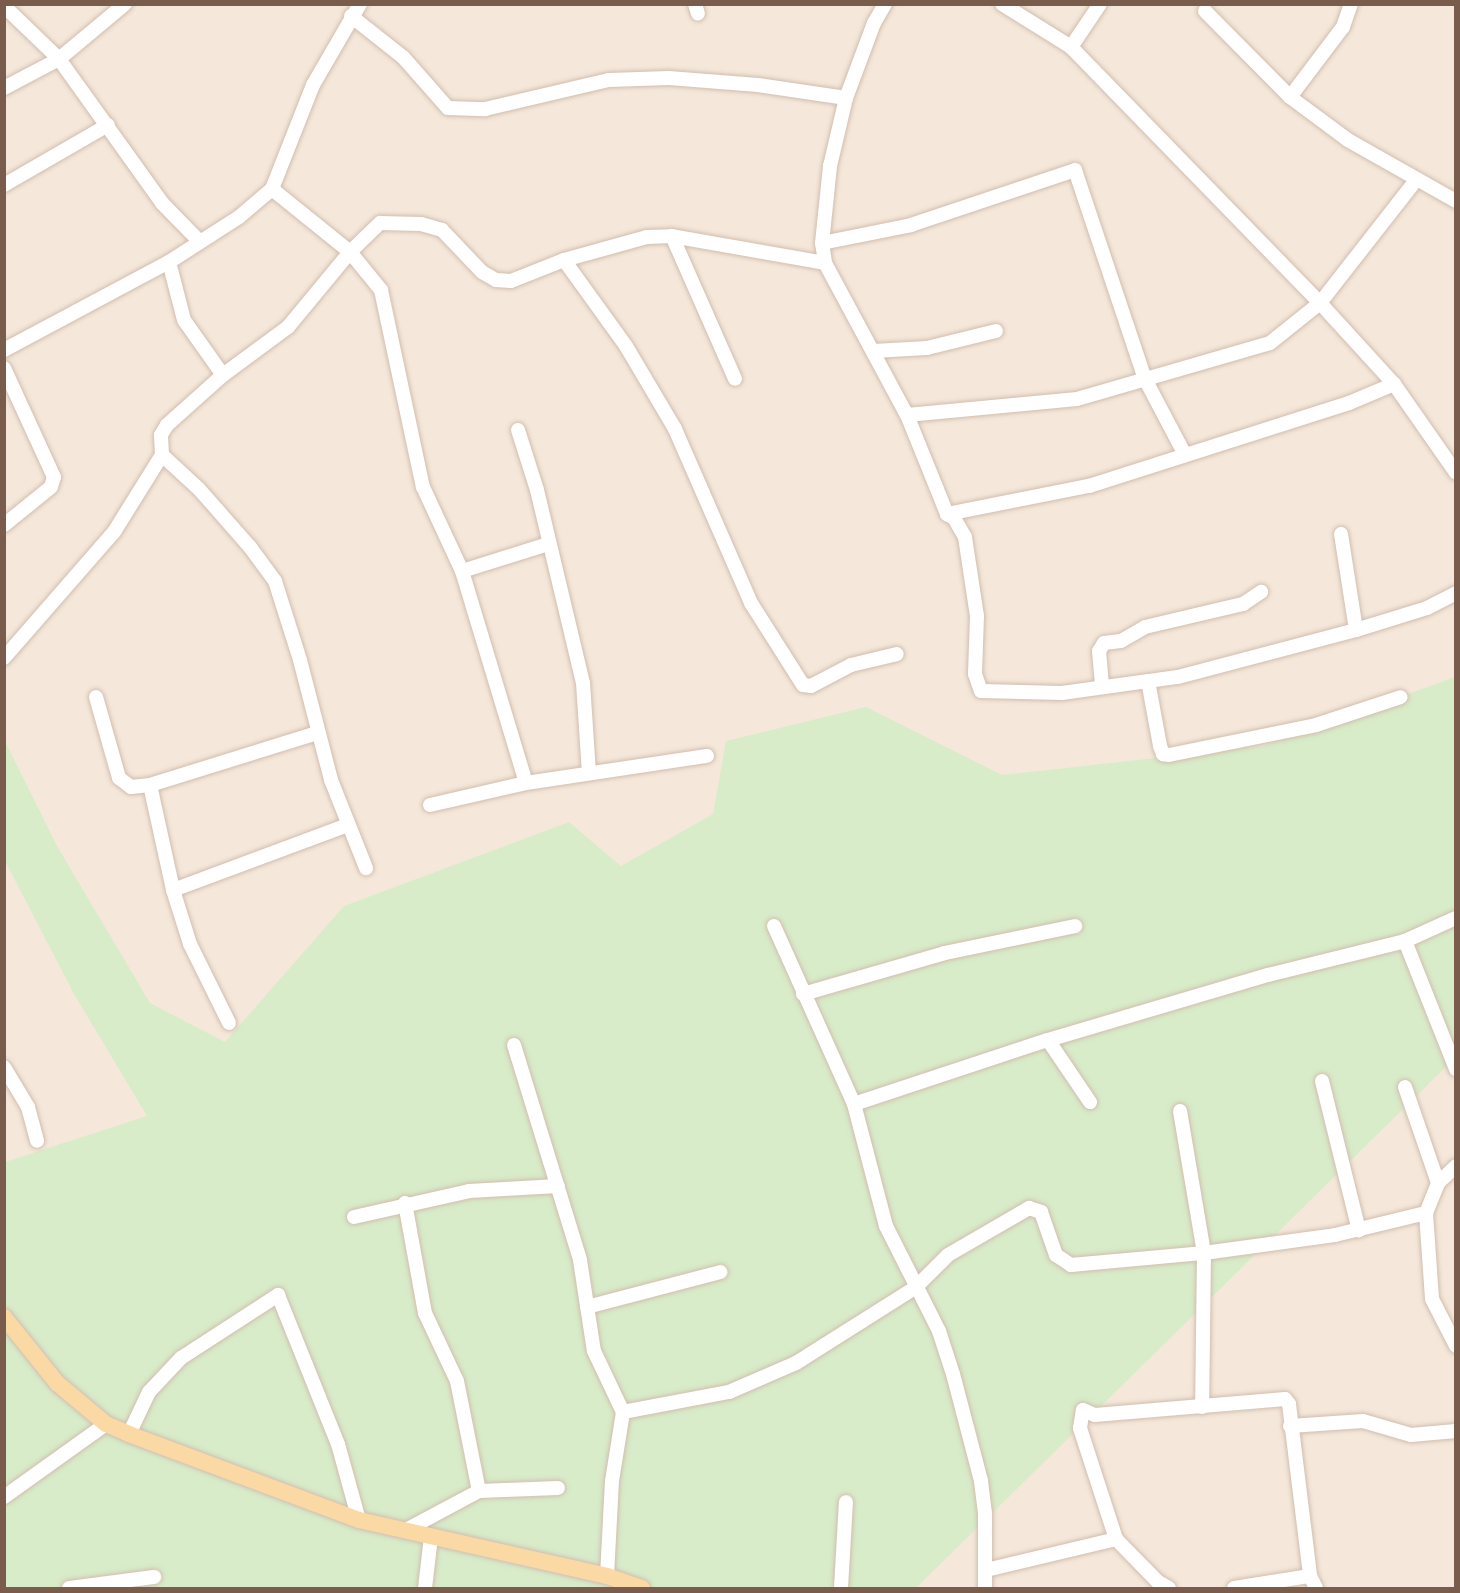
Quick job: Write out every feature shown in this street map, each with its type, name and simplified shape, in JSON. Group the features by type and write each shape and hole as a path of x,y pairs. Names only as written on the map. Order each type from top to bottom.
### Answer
{"main road":[{"path":"4,1317 57,1383 106,1424 129,1434 359,1520 607,1576 642,1588"}],"street":[{"path":"4,88 59,59 125,4"},
{"path":"4,350 169,262 273,189 313,85 360,4"},
{"path":"885,4 874,22 846,98 830,166 822,243 825,263 907,415 947,514 954,518 965,537 977,616 975,674 981,691 1062,693 1102,685 1178,677 1356,630 1427,608 1455,593"},
{"path":"1002,4 1071,47 1320,303 1394,384 1455,473"},
{"path":"1071,47 1100,4"},
{"path":"1290,97 1343,27 1351,4"},
{"path":"4,6 59,59 162,203 200,242"},
{"path":"1205,11 1290,97 1347,140 1455,201"},
{"path":"351,16 403,57 448,108 485,109 609,80 669,78 758,85 846,98"},
{"path":"4,184 108,125"},
{"path":"822,243 911,225 1075,170 1145,379 1185,455"},
{"path":"907,415 1052,404 1270,343 1320,303 1418,179"},
{"path":"273,189 350,252 381,290 423,487 462,571 526,783"},
{"path":"4,658 114,532 162,455 161,435 167,425 223,375 288,327 350,252 380,223 421,224 442,230 482,272 496,280 511,281 564,260 646,237 672,236 825,263"},
{"path":"672,236 735,379"},
{"path":"564,260 626,346 675,429 750,603 803,685 811,686 851,665 897,654"},
{"path":"169,262 184,320 223,375"},
{"path":"873,351 927,348 996,331"},
{"path":"4,368 54,477 51,487 4,525"},
{"path":"947,514 1074,490 1349,403 1394,384"},
{"path":"518,430 537,490 548,544 583,683 589,773"},
{"path":"162,455 199,489 250,547 274,581 300,660 317,733 348,825 366,868"},
{"path":"1341,534 1356,630"},
{"path":"462,571 548,544"},
{"path":"1102,685 1099,651 1104,643 1121,641 1145,627 1243,604 1261,592"},
{"path":"1148,681 1160,746 1163,754 1169,755 1316,724 1401,697"},
{"path":"96,697 119,778 131,787 150,785 317,733"},
{"path":"430,805 526,783 707,756"},
{"path":"150,785 173,890 199,965 229,1023"},
{"path":"173,890 348,825"},
{"path":"854,1104 1048,1040 1268,975 1405,941 1455,918"},
{"path":"774,926 802,994 854,1104 886,1226 939,1331 966,1420 985,1513 985,1588"},
{"path":"802,994 945,953 1075,926"},
{"path":"1405,941 1455,1069"},
{"path":"1048,1040 1090,1102"},
{"path":"514,1045 580,1260 594,1351 623,1412 612,1481 607,1576"},
{"path":"4,1067 28,1107 37,1141"},
{"path":"1322,1081 1359,1230"},
{"path":"1405,1087 1438,1183"},
{"path":"1180,1111 1204,1253 1202,1407"},
{"path":"1455,1166 1438,1183 1426,1213 1432,1299 1455,1344"},
{"path":"354,1217 405,1203 469,1191 558,1186"},
{"path":"405,1203 425,1313 457,1381 479,1491"},
{"path":"623,1412 729,1392 796,1363 916,1287 948,1255 1029,1208 1041,1212 1056,1255 1071,1265 1204,1253 1359,1230 1426,1213"},
{"path":"587,1306 720,1272"},
{"path":"129,1434 149,1392 181,1358 278,1295 338,1444 359,1520"},
{"path":"1169,1588 1158,1582 1116,1539 1080,1428 1083,1410 1095,1415 1285,1399 1289,1404 1290,1426 1313,1582 1234,1588"},
{"path":"1290,1426 1363,1421 1411,1435 1455,1431"},
{"path":"4,1497 106,1424"},
{"path":"406,1530 479,1491 558,1488"},
{"path":"841,1588 846,1502"},
{"path":"425,1588 431,1537"},
{"path":"986,1570 1116,1539"},
{"path":"69,1588 154,1578"}],"shaded area":[{"path":"5,5 1455,5 1455,775 5,1207"},
{"path":"1455,815 1455,1588 5,1588 4,1341"}],"green space":[{"path":"1455,677 1455,1058 916,1588 5,1588 5,1162 147,1116 74,994 5,861 4,739 57,846 150,1003 225,1042 344,906 569,822 621,866 713,814 726,741 866,707 1002,775 1264,746"}]}
